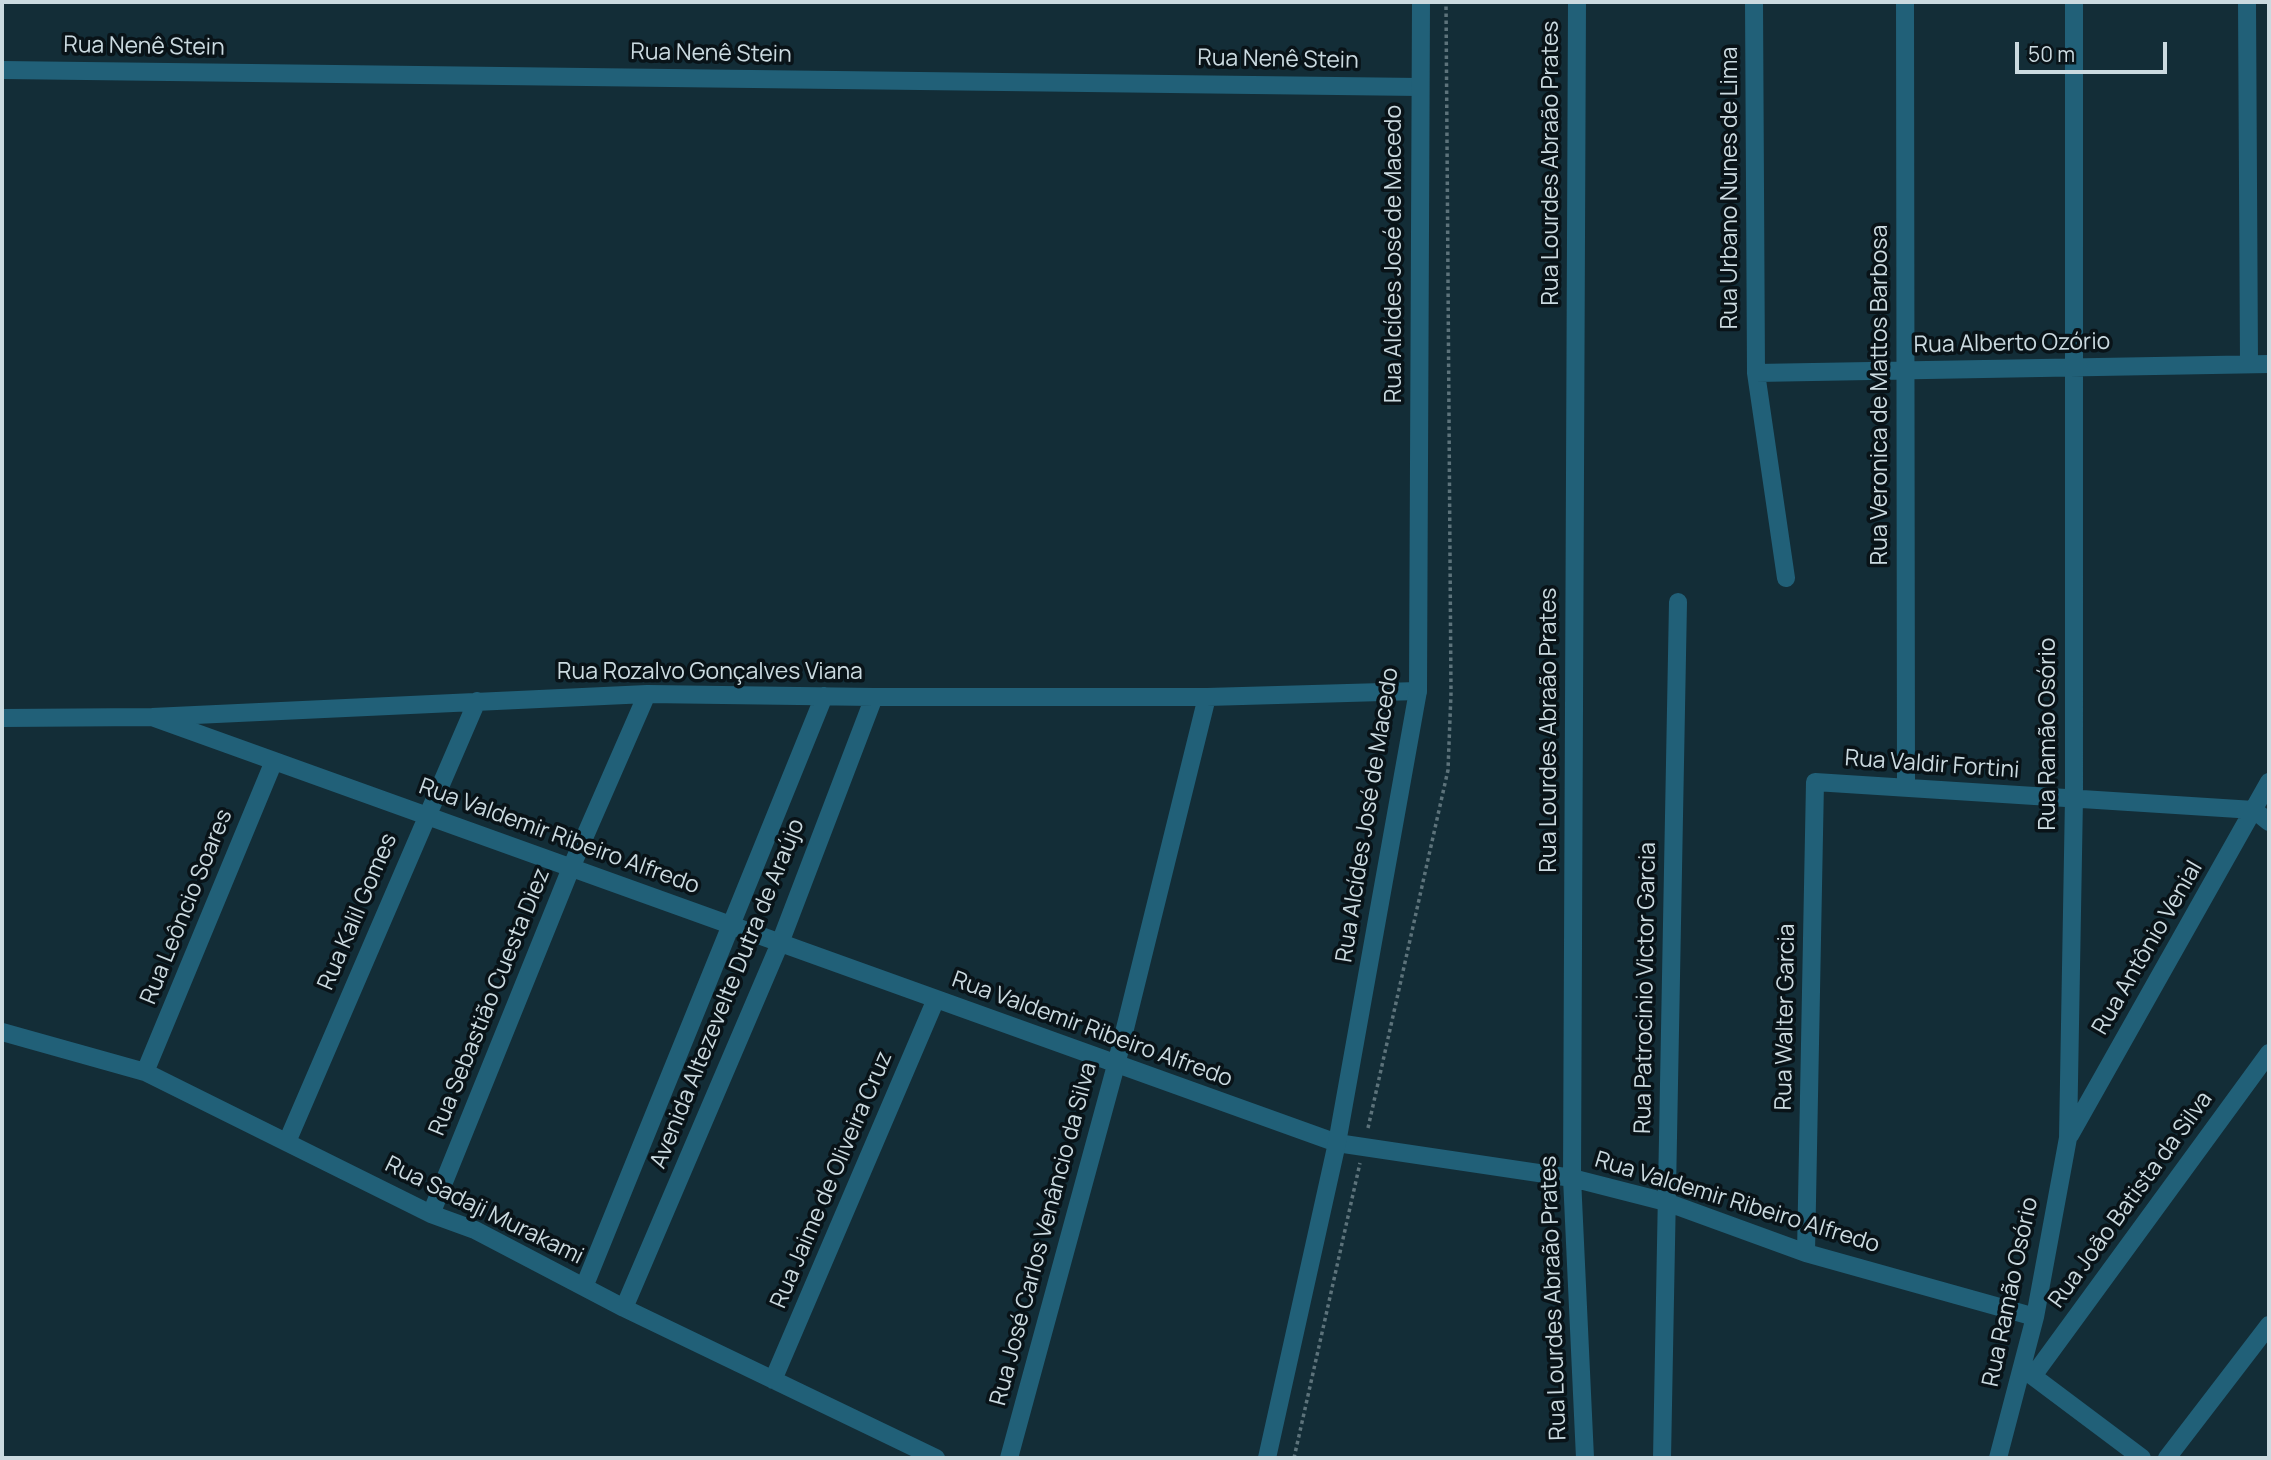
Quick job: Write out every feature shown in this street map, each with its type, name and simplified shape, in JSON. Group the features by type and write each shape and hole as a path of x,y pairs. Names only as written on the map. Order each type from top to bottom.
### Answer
{"street":[{"name":"Rua Alcídes José de Macedo","path":"1267,1458 1337,1143 1418,691 1421,2"},
{"name":"Rua Lourdes Abraão Prates","path":"1577,2 1572,1178 1585,1458"},
{"name":"Rua Urbano Nunes de Lima","path":"1754,2 1756,373 1786,578"},
{"name":"Rua Veronica de Mattos Barbosa","path":"1905,2 1906,788"},
{"name":"Rua Ramão Osório","path":"1998,1458 2026,1372 2068,1138 2074,799 2074,2"},
{"path":"2247,2 2249,364"},
{"name":"Rua Nenê Stein","path":"2,70 1420,87"},
{"name":"Rua Alberto Ozório","path":"1756,373 2269,364"},
{"name":"Rua Patrocinio Victor Garcia","path":"1662,1458 1678,602"},
{"name":"Rua Rozalvo Gonçalves Viana","path":"2,718 152,717 646,694 1207,697 1418,691"},
{"name":"Rua Sebastião Cuesta Diez","path":"431,1214 571,868 646,694"},
{"name":"Avenida Altezevelte Dutra de Araújo","path":"584,1287 824,696"},
{"name":"Avenida Altezevelte Dutra de Araújo","path":"624,1308 780,943 874,697"},
{"name":"Rua José Carlos Venâncio da Silva","path":"1009,1458 1116,1065 1207,697"},
{"name":"Rua Kalil Gomes","path":"287,1142 477,701"},
{"name":"Rua Valdemir Ribeiro Alfredo","path":"152,717 1337,1143 1572,1178 1666,1202 1806,1252 2035,1317"},
{"name":"Rua Leôncio Soares","path":"145,1072 274,761"},
{"name":"Rua Valdir Fortini","path":"1815,782 2254,810"},
{"name":"Rua Walter Garcia","path":"1806,1252 1815,782"},
{"name":"Rua Antônio Venial","path":"2068,1138 2269,782"},
{"path":"2254,810 2269,822"},
{"name":"Rua Jaime de Oliveira Cruz","path":"773,1380 936,999"},
{"name":"Rua Sadaji Murakami","path":"2,1031 145,1072 431,1214 475,1230 624,1308 936,1458"},
{"name":"Rua João Batista da Silva","path":"2026,1372 2269,1053"},
{"path":"2167,1458 2269,1325"},
{"path":"2026,1372 2142,1458"}]}
